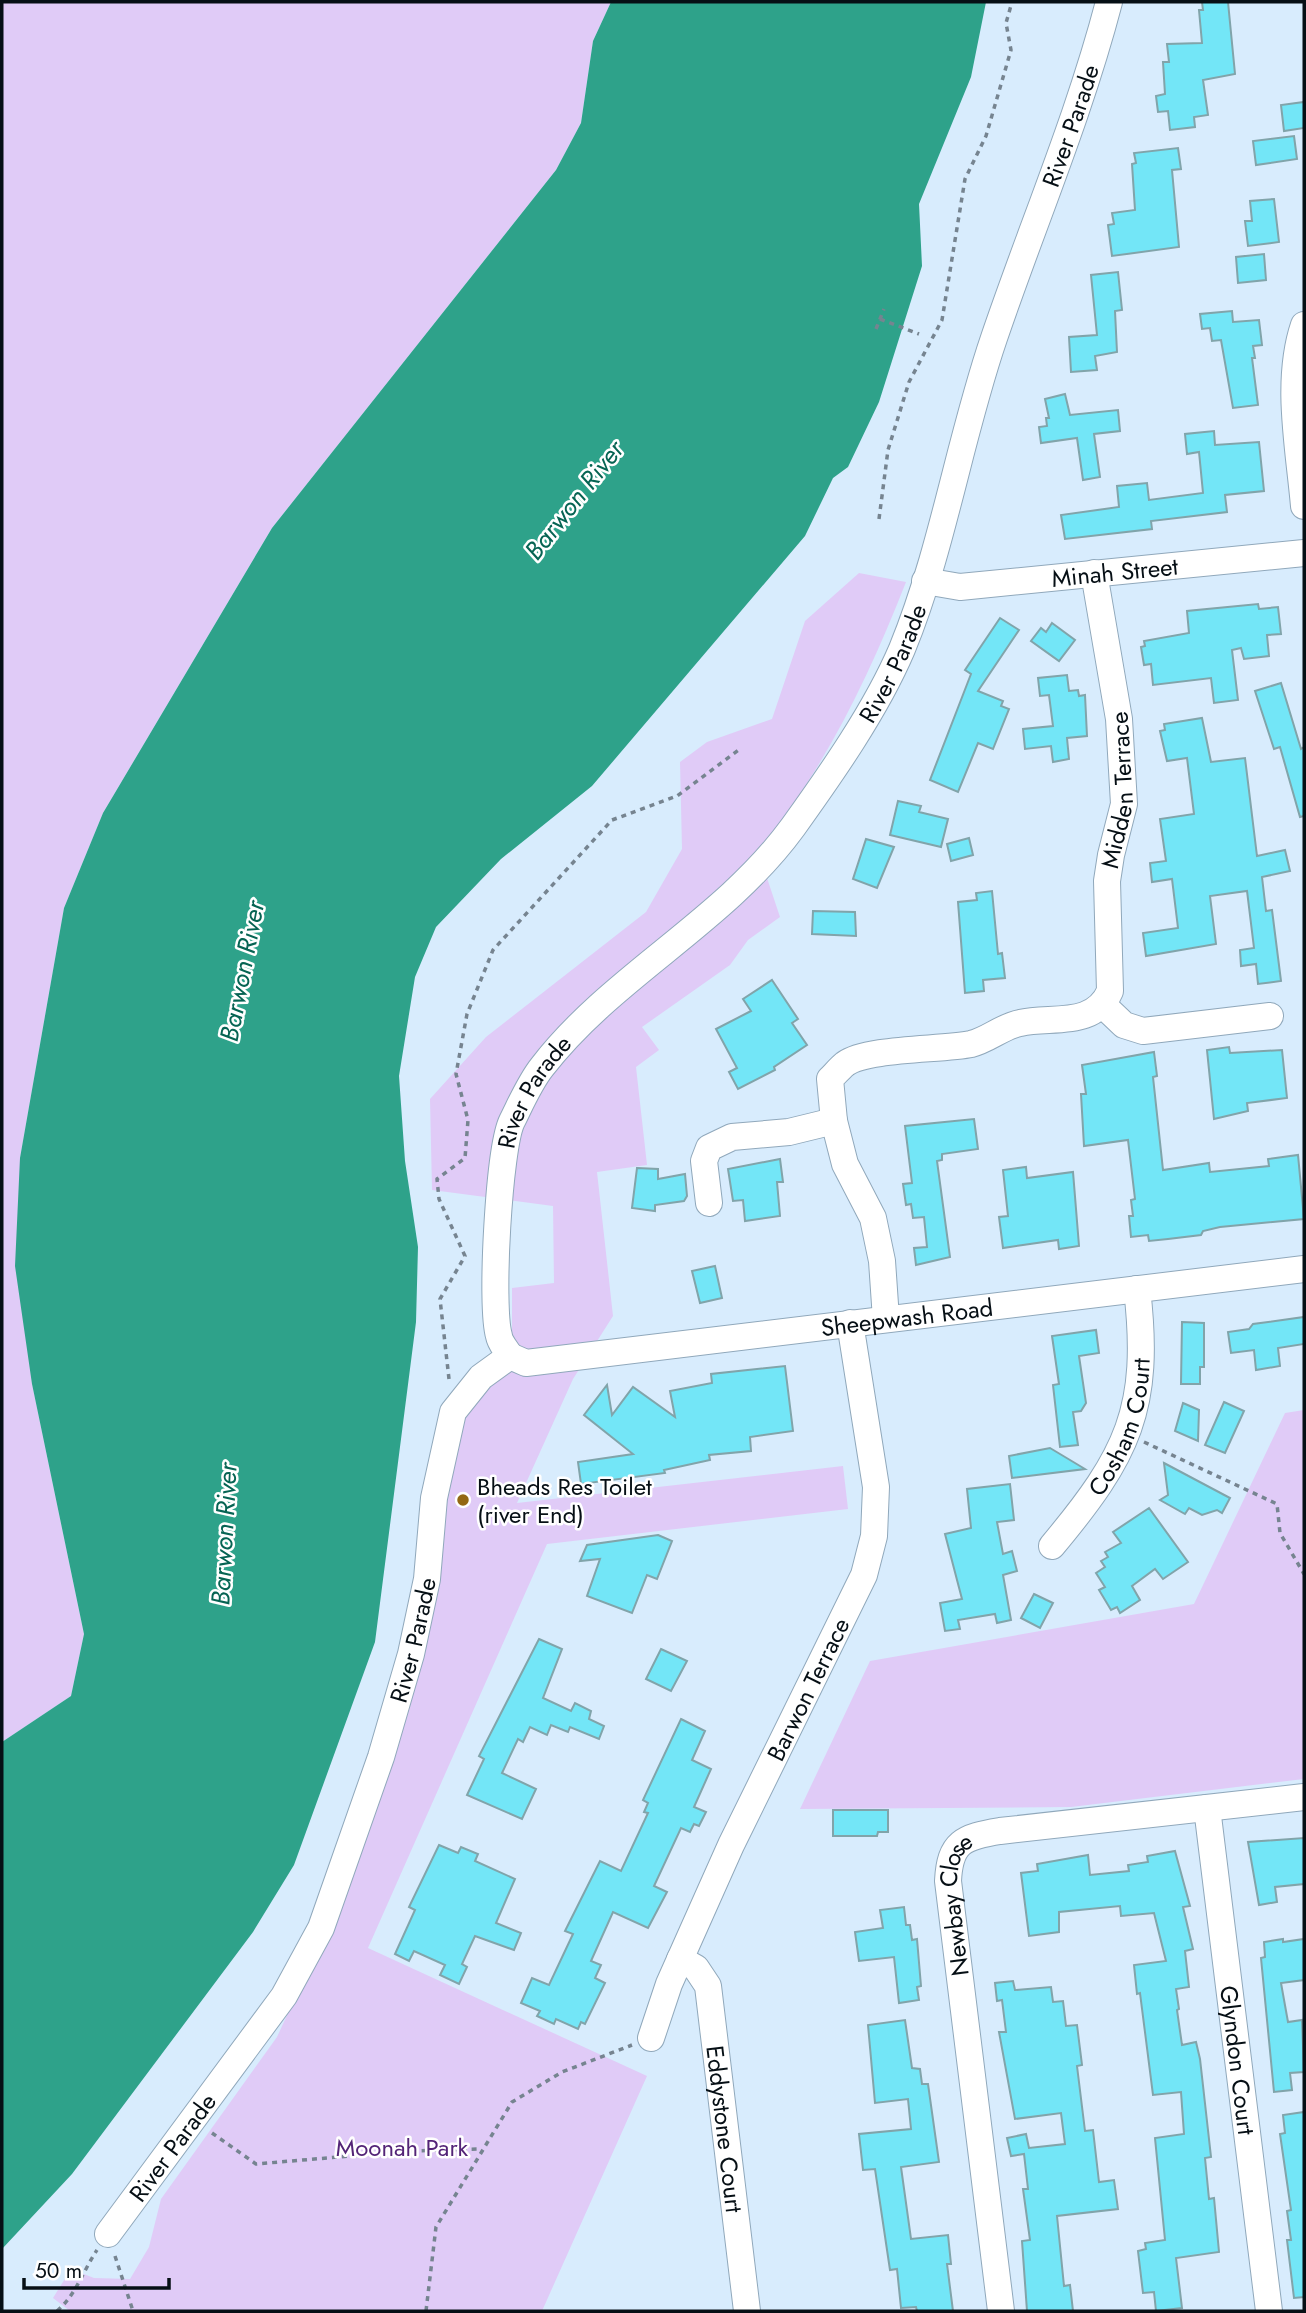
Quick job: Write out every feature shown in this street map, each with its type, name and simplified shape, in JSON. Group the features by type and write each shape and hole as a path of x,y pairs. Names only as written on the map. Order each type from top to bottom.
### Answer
{"street":[{"name":"River Parade","path":"108,2234 284,1996 321,1928 348,1856 411,1654 427,1579 434,1499 453,1412 481,1377 510,1356 499,1338 495,1307 498,1222 509,1126 540,1069 586,1017 719,909 790,831 876,699 901,650 925,580 992,343 1066,142 1109,2"},
{"path":"1304,325 1298,345 1295,410 1304,506"},
{"name":"Minah Street","path":"925,580 961,587 1304,553"},
{"name":"Midden Terrace","path":"1094,573 1119,719 1124,804 1107,881 1110,991 1104,1006"},
{"path":"886,1319 883,1261 873,1218 845,1164 834,1121 830,1079 847,1062 874,1055 974,1043 1020,1023 1070,1018 1104,1006 1124,1025 1143,1031 1270,1016"},
{"path":"709,1203 704,1161 709,1148 732,1137 789,1132 834,1121"},
{"name":"Sheepwash Road","path":"510,1356 526,1363 1304,1269"},
{"name":"Cosham Court","path":"1052,1546 1099,1489 1115,1462 1126,1434 1138,1394 1142,1357 1136,1289"},
{"name":"Barwon Terrace","path":"651,2038 680,1959 731,1845 864,1575 874,1536 876,1487 850,1323"},
{"name":"Newbay Close","path":"1001,2311 948,1881 949,1863 955,1847 965,1839 990,1832 1304,1797"},
{"name":"Glyndon Court","path":"1207,1808 1269,2311"},
{"name":"Eddystone Court","path":"680,1959 696,1968 708,1986 747,2311"}],"path":[{"path":"879,519 888,450 909,382 942,320 965,179 986,136 1011,50 1006,23 1012,2"},
{"path":"876,330 884,309"},
{"path":"880,319 919,334"},
{"path":"453,1412 440,1299 465,1256 439,1199 437,1179 465,1158 468,1120 456,1074 467,1014 493,950 612,820 677,796 740,749"},
{"path":"1126,1434 1277,1504 1280,1533 1304,1574"},
{"path":"426,2311 436,2227 512,2102 562,2072 651,2038"},
{"path":"193,2119 256,2164 409,2151 481,2149"},
{"path":"57,2311 71,2299 83,2270 108,2234"},
{"path":"108,2234 133,2311"}],"green space":[{"path":"2,2 611,2 593,41 581,123 556,170 272,528 103,813 64,908 20,1158 32,1384 84,1634 71,1696 2,1742"},
{"name":"Moonah Park","path":"859,573 906,582 860,689 824,756 758,851 780,917 748,940 730,965 642,1027 659,1050 636,1067 647,1165 597,1172 613,1316 573,1379 517,1503 843,1466 848,1509 547,1544 368,1948 647,2076 542,2311 70,2311 53,2298 71,2269 94,2278 130,2279 149,2247 161,2199 277,2037 325,1933 461,1411 499,1375 512,1333 512,1288 554,1283 553,1206 432,1190 430,1099 486,1037 646,912 682,849 680,762 707,742 772,719 805,621"},
{"path":"1304,1410 1304,1779 1071,1807 800,1809 870,1661 1194,1604 1285,1413"}],"water":[{"name":"Barwon River","path":"611,2 986,2 971,77 919,204 922,266 879,402 848,467 833,478 805,536 592,786 501,859 436,927 415,977 399,1076 405,1161 418,1247 416,1322 375,1642 294,1865 253,1932 72,2174 2,2249 2,1742 71,1696 84,1634 32,1384 15,1266 20,1158 64,908 103,813 272,528 556,170 581,123 593,41"}],"building":[{"path":"1202,2 1228,2 1235,74 1203,80 1208,115 1194,117 1195,127 1170,130 1168,111 1158,112 1156,96 1165,94 1163,62 1169,62 1167,44 1202,43 1199,10 1203,10"},
{"path":"1304,102 1304,128 1284,131 1281,105"},
{"path":"1294,136 1297,159 1256,165 1253,141"},
{"path":"1178,148 1181,169 1172,170 1179,247 1112,256 1108,225 1114,224 1112,213 1135,210 1132,164 1136,163 1134,153"},
{"path":"1274,199 1279,242 1248,246 1245,221 1252,221 1250,201"},
{"path":"1264,254 1266,280 1238,283 1236,257"},
{"path":"1118,272 1122,310 1115,311 1117,352 1095,356 1097,370 1071,372 1069,337 1097,335 1091,275"},
{"path":"1232,311 1233,322 1259,320 1262,345 1253,346 1255,358 1252,358 1258,405 1233,408 1221,340 1212,341 1210,328 1202,329 1200,314"},
{"path":"1065,394 1070,415 1118,410 1120,431 1094,434 1100,477 1083,480 1077,438 1041,443 1039,427 1047,426 1046,418 1049,418 1045,399"},
{"path":"1214,431 1215,445 1259,442 1264,491 1225,495 1227,512 1151,521 1152,529 1065,539 1061,515 1119,507 1117,486 1147,483 1149,500 1203,493 1199,452 1187,454 1185,434"},
{"path":"1258,604 1259,609 1278,607 1281,634 1267,635 1269,656 1244,659 1241,648 1232,650 1238,700 1214,703 1211,678 1153,685 1151,664 1144,665 1141,647 1145,646 1144,641 1189,633 1187,611"},
{"path":"1000,618 1019,630 978,691 1003,701 1001,706 1009,709 993,749 978,743 958,792 930,780 971,674 965,670"},
{"path":"1052,623 1075,640 1059,661 1031,641 1041,628 1046,632"},
{"path":"1067,675 1069,691 1078,690 1079,696 1085,695 1087,736 1067,738 1069,759 1053,762 1051,746 1025,749 1023,729 1053,726 1049,695 1040,696 1038,678"},
{"path":"1281,683 1301,749 1304,747 1304,816 1300,817 1280,747 1274,749 1255,691"},
{"path":"1202,718 1211,762 1245,758 1257,856 1285,850 1290,871 1262,877 1266,911 1272,910 1281,981 1258,984 1256,964 1241,966 1240,950 1254,948 1247,891 1210,896 1216,944 1146,956 1143,933 1178,928 1172,879 1152,882 1150,863 1166,861 1160,819 1194,814 1187,758 1167,761 1160,731 1165,730 1164,724"},
{"path":"898,801 921,806 919,812 948,819 941,847 890,835"},
{"path":"969,838 973,855 951,861 947,844"},
{"path":"866,839 894,847 877,888 853,879"},
{"path":"992,891 998,954 1002,953 1005,978 983,980 984,991 965,993 958,902 977,900 976,893"},
{"path":"813,911 855,912 856,936 812,934"},
{"path":"772,980 798,1019 792,1023 807,1045 774,1067 775,1070 738,1089 729,1072 737,1068 716,1029 751,1011 743,999"},
{"path":"1229,1047 1230,1053 1282,1050 1287,1098 1247,1103 1248,1111 1214,1119 1207,1050"},
{"path":"1154,1052 1157,1076 1153,1077 1163,1170 1209,1163 1210,1172 1269,1166 1268,1159 1298,1155 1304,1219 1220,1227 1203,1231 1201,1235 1149,1241 1148,1235 1131,1237 1129,1216 1133,1216 1131,1200 1135,1199 1128,1140 1084,1146 1081,1094 1086,1094 1082,1065"},
{"path":"974,1119 978,1149 942,1154 942,1160 937,1161 950,1257 916,1265 914,1248 927,1247 924,1217 913,1218 911,1204 906,1205 903,1184 912,1183 905,1126"},
{"path":"780,1159 783,1182 777,1182 780,1216 745,1221 743,1200 733,1201 728,1169"},
{"path":"1026,1167 1027,1178 1073,1172 1079,1246 1059,1249 1058,1240 1003,1248 999,1217 1008,1216 1003,1170"},
{"path":"637,1168 658,1169 658,1179 685,1174 687,1196 684,1201 655,1205 655,1211 632,1208"},
{"path":"715,1266 722,1298 700,1303 692,1271"},
{"path":"1304,1317 1304,1344 1278,1348 1280,1366 1256,1370 1254,1350 1231,1353 1228,1332 1249,1329 1253,1324"},
{"path":"1182,1322 1204,1323 1204,1367 1200,1367 1200,1384 1181,1384"},
{"path":"1096,1330 1099,1353 1079,1356 1086,1403 1081,1411 1073,1412 1078,1445 1060,1447 1053,1385 1059,1384 1052,1336"},
{"path":"785,1366 793,1431 750,1437 751,1451 709,1455 710,1460 664,1470 665,1473 581,1484 578,1462 633,1454 584,1415 607,1385 612,1415 633,1387 675,1417 670,1391 712,1383 711,1374"},
{"path":"1224,1402 1244,1411 1225,1453 1205,1445"},
{"path":"1183,1403 1199,1410 1198,1441 1175,1431"},
{"path":"1050,1448 1085,1469 1012,1478 1009,1456"},
{"path":"1164,1463 1230,1498 1222,1513 1217,1510 1202,1515 1189,1508 1185,1514 1160,1500 1168,1495"},
{"path":"1010,1484 1014,1520 997,1522 1003,1554 1012,1551 1017,1571 1003,1575 1011,1620 997,1623 995,1614 958,1620 960,1629 945,1631 940,1603 962,1599 945,1534 971,1528 967,1489"},
{"path":"1149,1508 1188,1562 1163,1579 1155,1569 1132,1586 1140,1600 1120,1613 1117,1607 1111,1610 1099,1590 1105,1587 1096,1573 1105,1567 1101,1561 1108,1557 1105,1552 1121,1543 1113,1532"},
{"path":"658,1535 672,1541 657,1579 647,1575 632,1613 587,1596 600,1559 580,1561 587,1545"},
{"path":"1034,1594 1053,1603 1040,1628 1021,1618"},
{"path":"539,1639 562,1649 543,1698 571,1711 575,1703 591,1711 589,1719 604,1726 599,1739 570,1727 568,1732 551,1725 547,1735 530,1727 523,1742 518,1739 502,1773 536,1789 522,1819 467,1795 484,1759 479,1756"},
{"path":"661,1649 687,1661 671,1691 646,1679"},
{"path":"681,1719 705,1731 692,1760 711,1769 694,1807 706,1812 699,1826 694,1824 690,1832 681,1828 654,1886 667,1892 648,1928 613,1912 591,1961 601,1965 595,1978 605,1983 585,2024 581,2022 578,2029 556,2019 554,2024 537,2016 540,2011 521,2003 532,1978 549,1985 573,1934 565,1931 600,1861 621,1871 648,1813 644,1812 648,1803 643,1800"},
{"path":"833,1810 888,1810 888,1832 878,1832 877,1836 833,1836"},
{"path":"1304,1838 1304,1884 1275,1887 1277,1902 1259,1905 1248,1842"},
{"path":"439,1845 458,1853 461,1847 478,1854 475,1861 515,1879 496,1923 521,1933 514,1950 475,1936 462,1964 467,1967 459,1984 440,1975 445,1965 414,1951 409,1961 395,1954 415,1910 409,1907"},
{"path":"1175,1851 1190,1906 1183,1907 1193,1949 1185,1951 1189,1987 1176,1989 1177,2010 1182,2045 1196,2042 1200,2059 1211,2157 1205,2158 1209,2199 1214,2198 1219,2252 1176,2258 1182,2308 1156,2311 1154,2292 1143,2293 1138,2251 1146,2249 1145,2243 1165,2240 1155,2138 1184,2134 1181,2092 1153,2095 1140,1993 1137,1994 1134,1965 1166,1961 1154,1913 1121,1916 1120,1906 1059,1912 1059,1932 1029,1936 1021,1873 1038,1871 1037,1864 1088,1855 1090,1875 1129,1871 1128,1865 1148,1862 1147,1856"},
{"path":"904,1907 906,1925 910,1925 912,1940 917,1939 921,1986 917,1987 919,2000 899,2003 894,1957 859,1961 855,1932 883,1928 880,1910"},
{"path":"1283,1939 1283,1942 1304,1939 1304,1980 1281,1983 1288,2022 1302,2020 1304,2072 1290,2073 1292,2090 1274,2092 1261,1958 1265,1957 1264,1942"},
{"path":"1013,1981 1015,1990 1051,1987 1053,2002 1063,2001 1066,2026 1077,2025 1082,2065 1077,2066 1085,2131 1093,2130 1099,2182 1114,2180 1118,2209 1057,2216 1064,2286 1070,2285 1073,2311 1027,2311 1022,2241 1030,2240 1023,2189 1028,2189 1024,2154 1011,2156 1007,2138 1026,2134 1029,2148 1065,2144 1061,2113 1015,2119 999,2032 1006,2032 1002,2000 997,2001 995,1983"},
{"path":"905,2020 912,2068 920,2069 922,2084 928,2084 939,2162 901,2167 911,2239 948,2235 951,2264 947,2264 953,2311 901,2308 897,2269 890,2270 875,2169 863,2170 859,2134 911,2129 908,2099 875,2103 868,2025"},
{"path":"1304,2112 1304,2297 1294,2298 1287,2240 1291,2240 1287,2211 1291,2210 1280,2134 1285,2133 1283,2115"}],"place":[{"name":"Bheads Res Toilet (river End)","path":"463,1500"}]}
